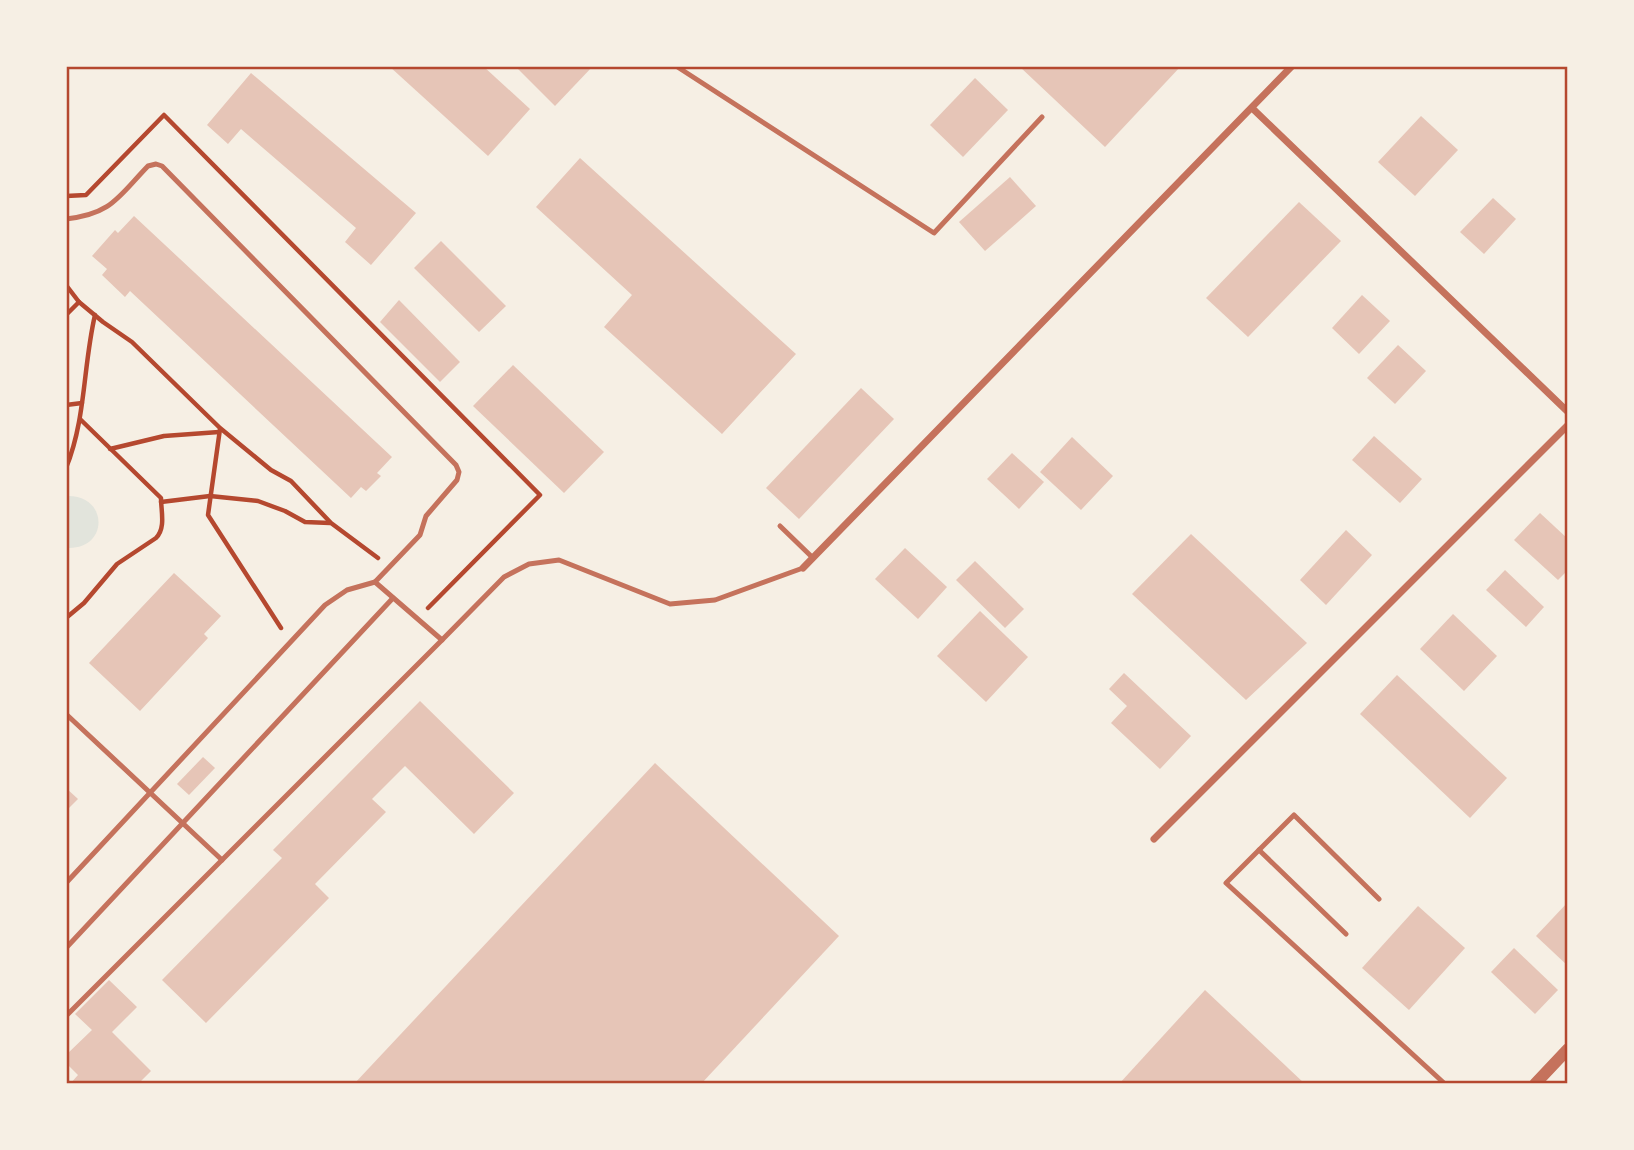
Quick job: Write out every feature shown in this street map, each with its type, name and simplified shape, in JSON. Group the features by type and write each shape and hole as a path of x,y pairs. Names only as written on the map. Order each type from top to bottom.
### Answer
{"street":[{"path":"803,568 1292,66"},
{"path":"1252,108 1567,412"},
{"path":"1154,839 1567,425"},
{"path":"1535,1083 1567,1049"}],"lane":[{"path":"676,66 934,233 1042,117"},
{"path":"66,219 98,213 108,207 148,166 162,166 456,465 459,472 457,480 430,510 420,535 375,582 347,590 335,597 66,883"},
{"path":"780,526 813,558"},
{"path":"66,1016 504,577 529,564 559,560 670,604 715,600 803,568"},
{"path":"375,582 442,640"},
{"path":"66,947 393,598"},
{"path":"66,714 222,860"},
{"path":"1379,899 1294,815 1226,883 1445,1083"},
{"path":"1258,850 1346,934"}],"path":[{"path":"66,196 86,195 164,115 177,127"},
{"path":"66,285 79,302 132,342 219,430 271,470 291,481 331,523 390,566"},
{"path":"66,315 79,302"},
{"path":"66,468 81,420 83,381 95,315"},
{"path":"66,405 82,404"},
{"path":"66,618 84,603 117,564 161,533 161,498 81,420"},
{"path":"110,449 164,436 219,430"},
{"path":"219,430 208,515 290,642"},
{"path":"161,502 210,496 258,501 305,522 331,523"}],"shaded area":[{"path":"67,496 81,498 91,504 97,513 98,522 97,532 91,541 67,548"}],"building":[{"path":"389,66 483,66 530,109 488,156"},
{"path":"515,66 593,66 555,106"},
{"path":"1019,66 1181,66 1105,147"},
{"path":"251,73 416,213 371,265 345,242 356,228 241,129 228,144 207,125"},
{"path":"975,78 1008,110 963,157 930,125"},
{"path":"1421,116 1458,150 1415,196 1378,162"},
{"path":"580,158 796,354 722,434 604,327 632,295 536,207"},
{"path":"1010,177 1036,206 985,251 959,222"},
{"path":"1493,198 1516,219 1484,254 1460,232"},
{"path":"1299,202 1341,241 1248,337 1206,298"},
{"path":"134,216 392,457 377,473 381,476 366,491 361,487 351,498 130,291 125,297 102,275 107,269 92,256 115,230 118,233"},
{"path":"441,241 506,306 479,332 414,268"},
{"path":"1362,295 1390,321 1359,354 1332,328"},
{"path":"399,300 460,362 440,382 380,322"},
{"path":"1398,345 1426,371 1395,404 1367,378"},
{"path":"513,365 604,452 564,493 473,406"},
{"path":"861,388 894,419 799,519 766,488"},
{"path":"1374,436 1422,479 1400,503 1352,460"},
{"path":"1072,437 1113,476 1081,510 1040,472"},
{"path":"1012,453 1044,482 1019,509 987,479"},
{"path":"1540,513 1568,539 1568,570 1558,580 1514,540"},
{"path":"1346,530 1372,555 1326,605 1300,580"},
{"path":"1191,534 1307,643 1246,700 1132,594"},
{"path":"905,548 947,587 918,619 875,579"},
{"path":"975,561 1024,609 1005,628 956,580"},
{"path":"1505,570 1544,607 1526,627 1486,590"},
{"path":"174,573 221,616 204,634 208,638 140,711 89,663"},
{"path":"980,611 1028,657 986,702 937,656"},
{"path":"1453,614 1497,656 1464,691 1420,649"},
{"path":"1124,673 1191,736 1160,769 1111,723 1127,706 1109,689"},
{"path":"1397,675 1507,778 1470,818 1360,714"},
{"path":"420,701 514,793 474,834 405,766 372,799 386,812 315,884 329,898 206,1023 162,980 282,858 273,850"},
{"path":"203,757 215,768 189,795 177,784"},
{"path":"655,763 839,936 701,1084 354,1084"},
{"path":"66,788 78,799 66,811"},
{"path":"1568,902 1568,966 1536,936"},
{"path":"1418,906 1465,948 1409,1010 1362,968"},
{"path":"1514,948 1558,990 1535,1014 1491,972"},
{"path":"109,980 137,1007 112,1032 151,1071 138,1084 70,1084 78,1075 66,1063 66,1055 92,1030 75,1014"},
{"path":"1205,990 1305,1084 1119,1084"}]}
